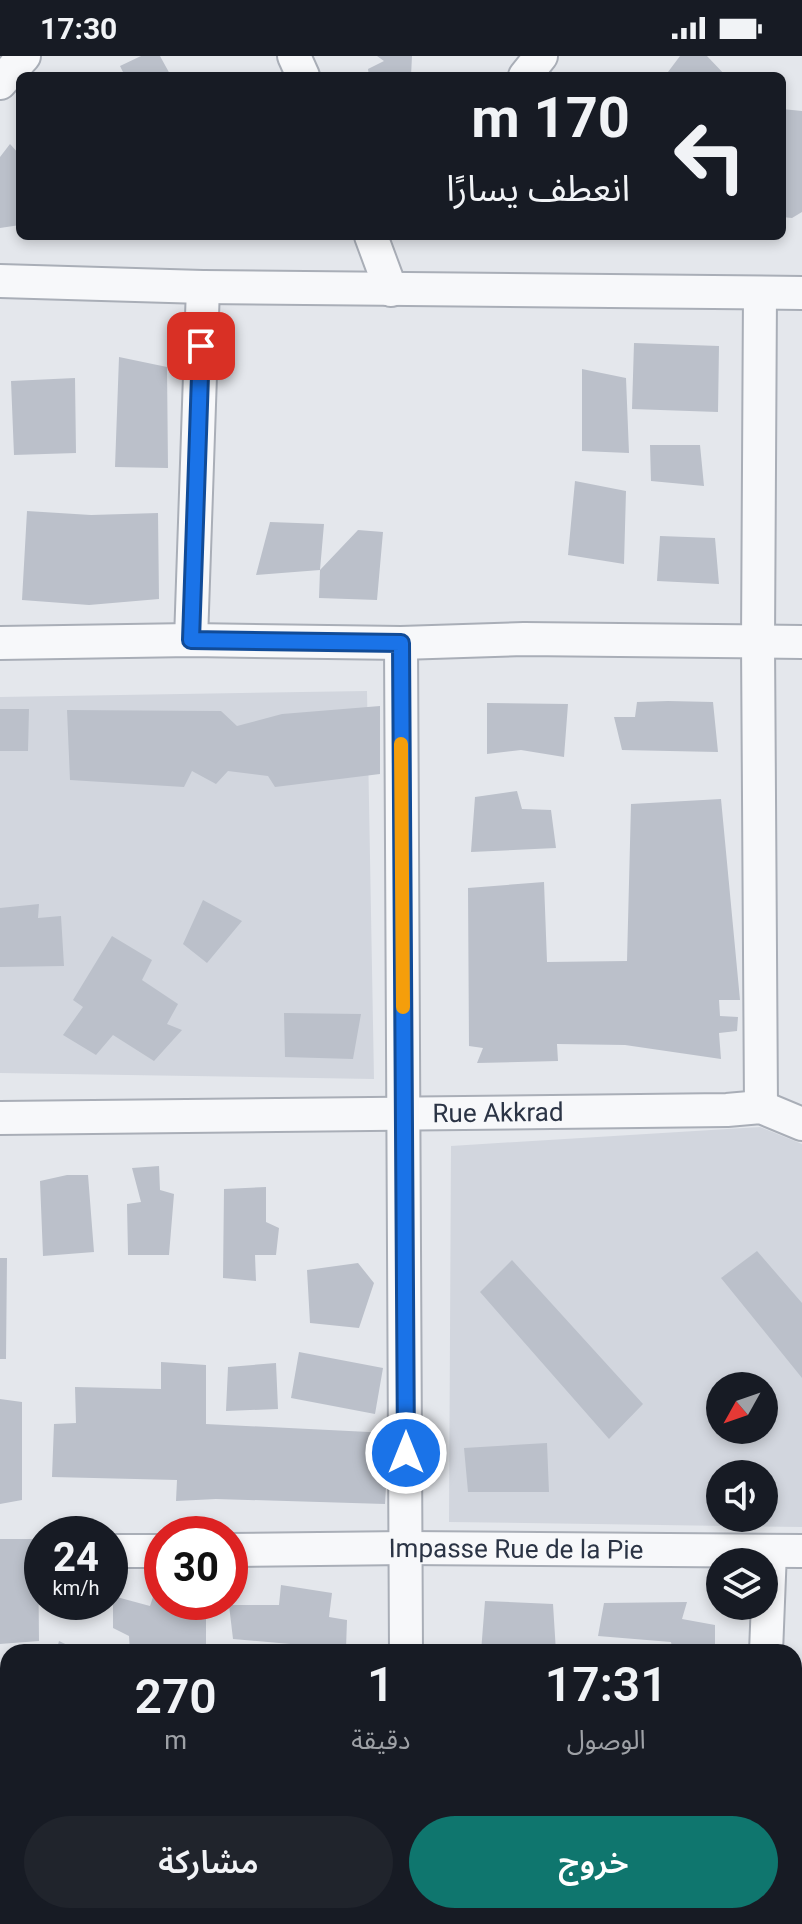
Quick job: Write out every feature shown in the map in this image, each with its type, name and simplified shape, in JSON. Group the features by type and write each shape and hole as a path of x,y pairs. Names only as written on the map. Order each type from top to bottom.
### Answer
{"street":[{"path":"528,72 541,56"},
{"path":"380,241 391,290"},
{"path":"0,281 391,290 802,293"},
{"path":"191,640 203,287"},
{"path":"760,293 758,642 761,1107"},
{"path":"0,643 191,640 401,643 524,639 802,642"},
{"path":"401,643 406,1644"},
{"name":"Rue Akkrad","path":"0,1118 727,1110 761,1107 802,1124"},
{"name":"Impasse Rue de la Pie","path":"248,1550 706,1550"},
{"name":"Impasse Rue de la Pie","path":"778,1551 802,1551"},
{"path":"766,1644 767,1620"}],"shaded area":[{"path":"367,691 374,1079 0,1073 0,697"},
{"path":"760,1127 802,1144 802,1527 778,1527 778,1460 706,1460 706,1526 449,1522 451,1146"}],"building":[{"path":"141,56 160,56 169,72 123,72 120,66"},
{"path":"377,56 412,56 411,72 368,72 368,69 384,61"},
{"path":"680,56 707,56 722,72 668,72"},
{"path":"786,109 802,111 802,212 792,218 786,217"},
{"path":"10,144 16,151 16,226 0,228 0,157"},
{"path":"634,343 719,346 718,412 632,409"},
{"path":"119,357 167,367 168,468 115,467"},
{"path":"582,369 626,378 629,453 582,451"},
{"path":"75,378 76,453 14,455 11,381"},
{"path":"650,445 700,445 704,486 651,481"},
{"path":"575,481 626,491 624,564 568,555"},
{"path":"27,511 91,515 158,513 159,599 89,605 22,600"},
{"path":"270,522 324,524 320,570 256,575"},
{"path":"358,530 383,532 377,600 319,598 320,570"},
{"path":"660,536 715,538 719,584 657,581"},
{"path":"637,702 713,702 718,752 622,750 614,717 635,717"},
{"path":"487,703 568,704 564,757 521,750 487,754"},
{"path":"380,706 380,774 275,787 268,776 228,771 216,784 192,771 184,787 70,780 67,710 221,711 237,726 282,714"},
{"path":"0,709 29,709 28,751 0,751"},
{"path":"517,791 522,809 551,810 556,848 471,852 475,797"},
{"path":"721,799 740,1000 719,1000 720,1016 738,1017 737,1031 719,1033 721,1059 625,1045 557,1044 558,1061 477,1063 483,1048 469,1046 468,888 544,882 547,962 627,961 631,804"},
{"path":"203,900 242,921 207,963 183,944"},
{"path":"39,904 38,918 61,916 64,966 0,967 0,908"},
{"path":"112,936 152,960 142,980 178,1004 167,1024 182,1030 154,1061 113,1035 96,1055 63,1035 83,1007 73,1000"},
{"path":"284,1013 361,1014 353,1059 285,1057"},
{"path":"159,1166 160,1190 174,1194 169,1255 128,1255 127,1204 141,1202 132,1168"},
{"path":"67,1175 88,1175 94,1252 43,1256 40,1181"},
{"path":"266,1187 266,1222 279,1228 276,1255 255,1255 256,1281 223,1278 224,1189"},
{"path":"757,1251 802,1303 802,1378 721,1278"},
{"path":"0,1258 7,1258 6,1359 0,1359"},
{"path":"512,1260 643,1404 609,1439 480,1292"},
{"path":"358,1263 374,1283 359,1328 310,1323 307,1270"},
{"path":"299,1352 383,1368 375,1414 291,1398"},
{"path":"161,1362 206,1365 206,1424 389,1433 385,1504 216,1499 176,1501 177,1480 52,1477 54,1424 76,1423 75,1387 161,1389"},
{"path":"276,1363 278,1409 226,1411 228,1367"},
{"path":"0,1399 22,1402 22,1500 0,1504"},
{"path":"547,1443 549,1492 468,1492 464,1448"},
{"path":"0,1539 24,1539 24,1620 39,1620 39,1641 0,1644"},
{"path":"281,1585 332,1593 329,1617 347,1620 346,1644 290,1644 233,1639 231,1620 248,1620 248,1605 279,1605"},
{"path":"128,1600 144,1604 144,1620 206,1620 206,1644 130,1644 129,1636 113,1628 113,1620 128,1620"},
{"path":"485,1601 553,1604 556,1644 482,1644"},
{"path":"687,1602 682,1619 715,1625 715,1644 671,1644 598,1636 604,1603"}],"slow traffic":[{"path":"401,744 403,1007"}],"route":[{"path":"201,346 191,640 401,643 406,1453"}]}
